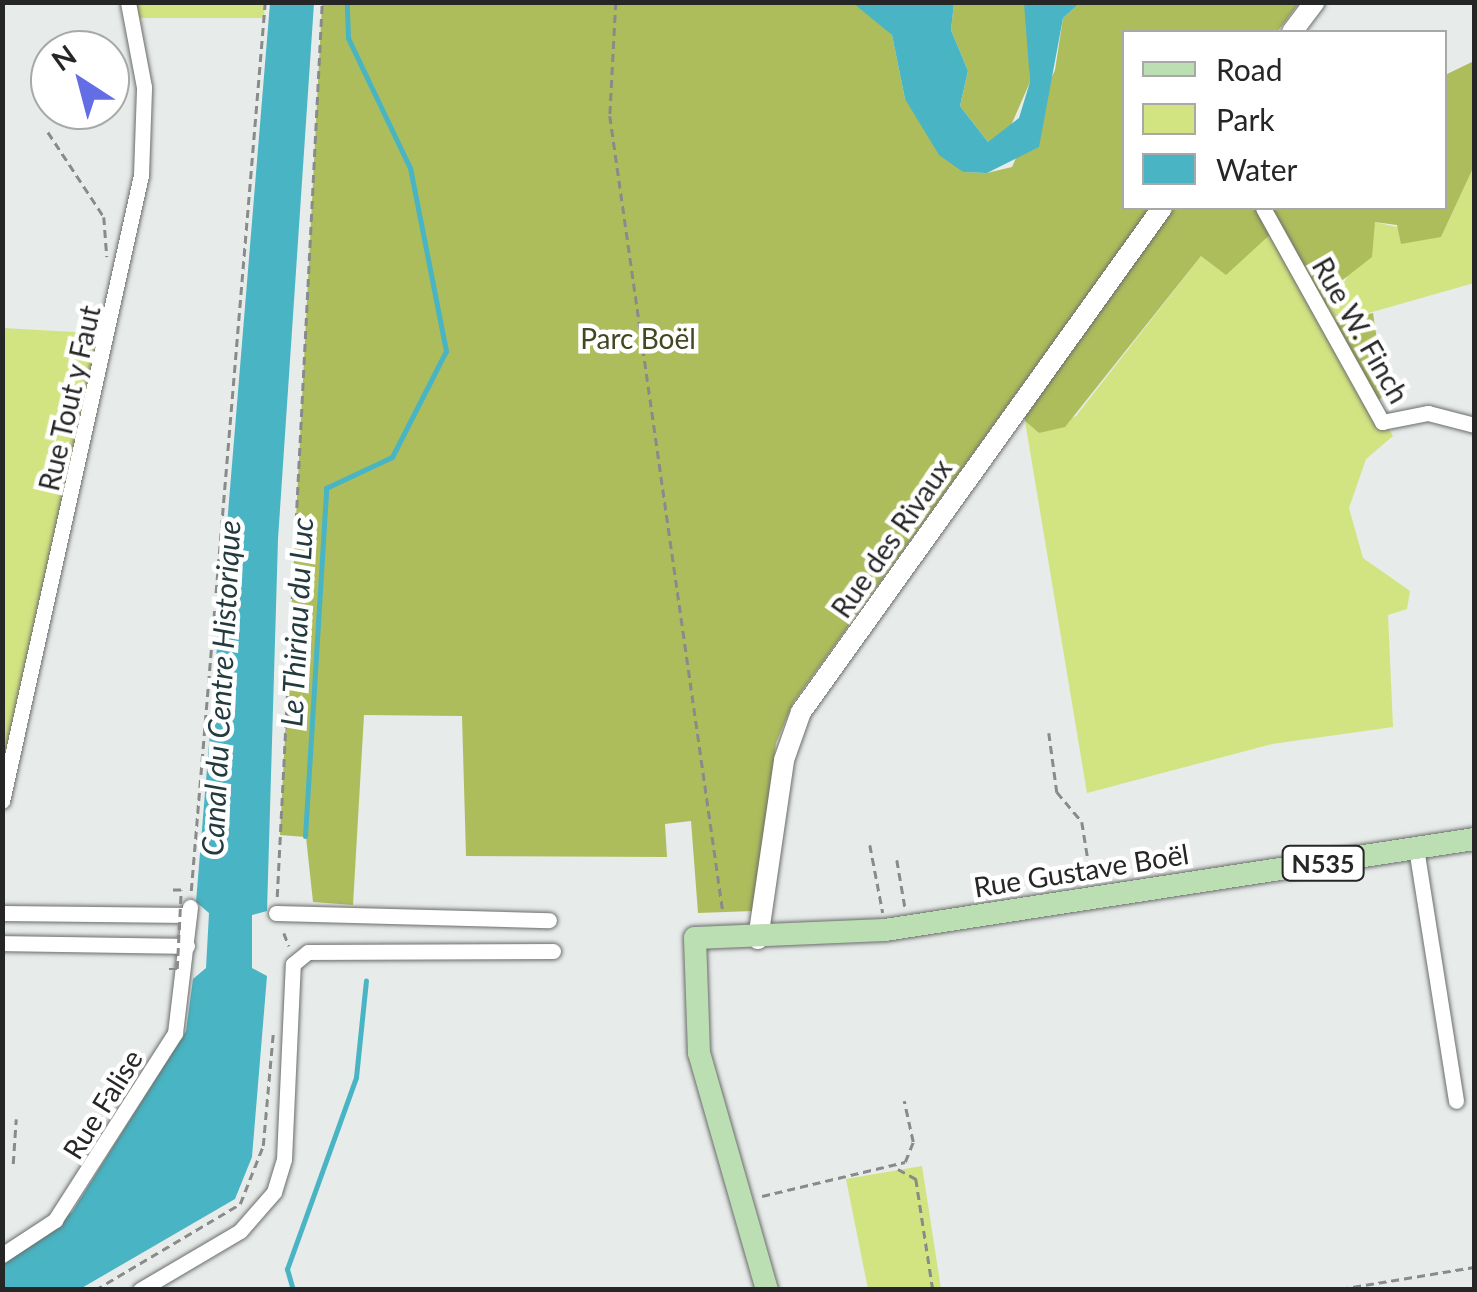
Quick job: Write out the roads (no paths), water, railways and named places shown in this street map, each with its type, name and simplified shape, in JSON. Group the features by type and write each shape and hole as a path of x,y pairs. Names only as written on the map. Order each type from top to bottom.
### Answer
{"main road":[{"name":"Rue Gustave Boël","path":"766,1290 699,1053 696,938 758,939 896,928 1474,839"}],"street":[{"name":"Rue Tout y Faut","path":"2,801 125,264 145,129 128,2"},
{"path":"1294,30 1315,2"},
{"name":"Rue des Rivaux","path":"758,939 784,760 800,712 1161,210"},
{"name":"Rue W. Finch","path":"1264,210 1387,424 1428,413 1474,425"},
{"path":"1416,848 1456,1101"},
{"name":"Rue Falise","path":"2,913 189,911 176,1033 56,1220 2,1255"},
{"path":"276,913 550,920"},
{"path":"2,943 187,946"},
{"path":"140,1290 240,1231 274,1192 284,1159 293,964 308,952 553,951"}],"water":[{"name":"Canal du Centre Historique","path":"270,3 314,3 278,539 267,911 252,915 252,968 267,976 252,1157 235,1199 80,1289 3,1290 3,1264 72,1212 186,1031 193,979 206,968 209,913 196,902"},
{"path":"853,3 954,3 951,30 968,71 960,106 988,142 1019,118 1030,82 1024,3 1080,3 1063,18 1039,147 987,173 963,172 939,155 905,99 892,35"}],"waterway":[{"name":"Le Thiriau du Luc","path":"305,836 326,488 392,457 446,351 410,168 348,38 347,2"},
{"name":"Le Thiriau du Luc","path":"293,1290 287,1269 356,1077 366,981"}],"park label":[{"name":"Parc Boël","path":"638,338"}]}
